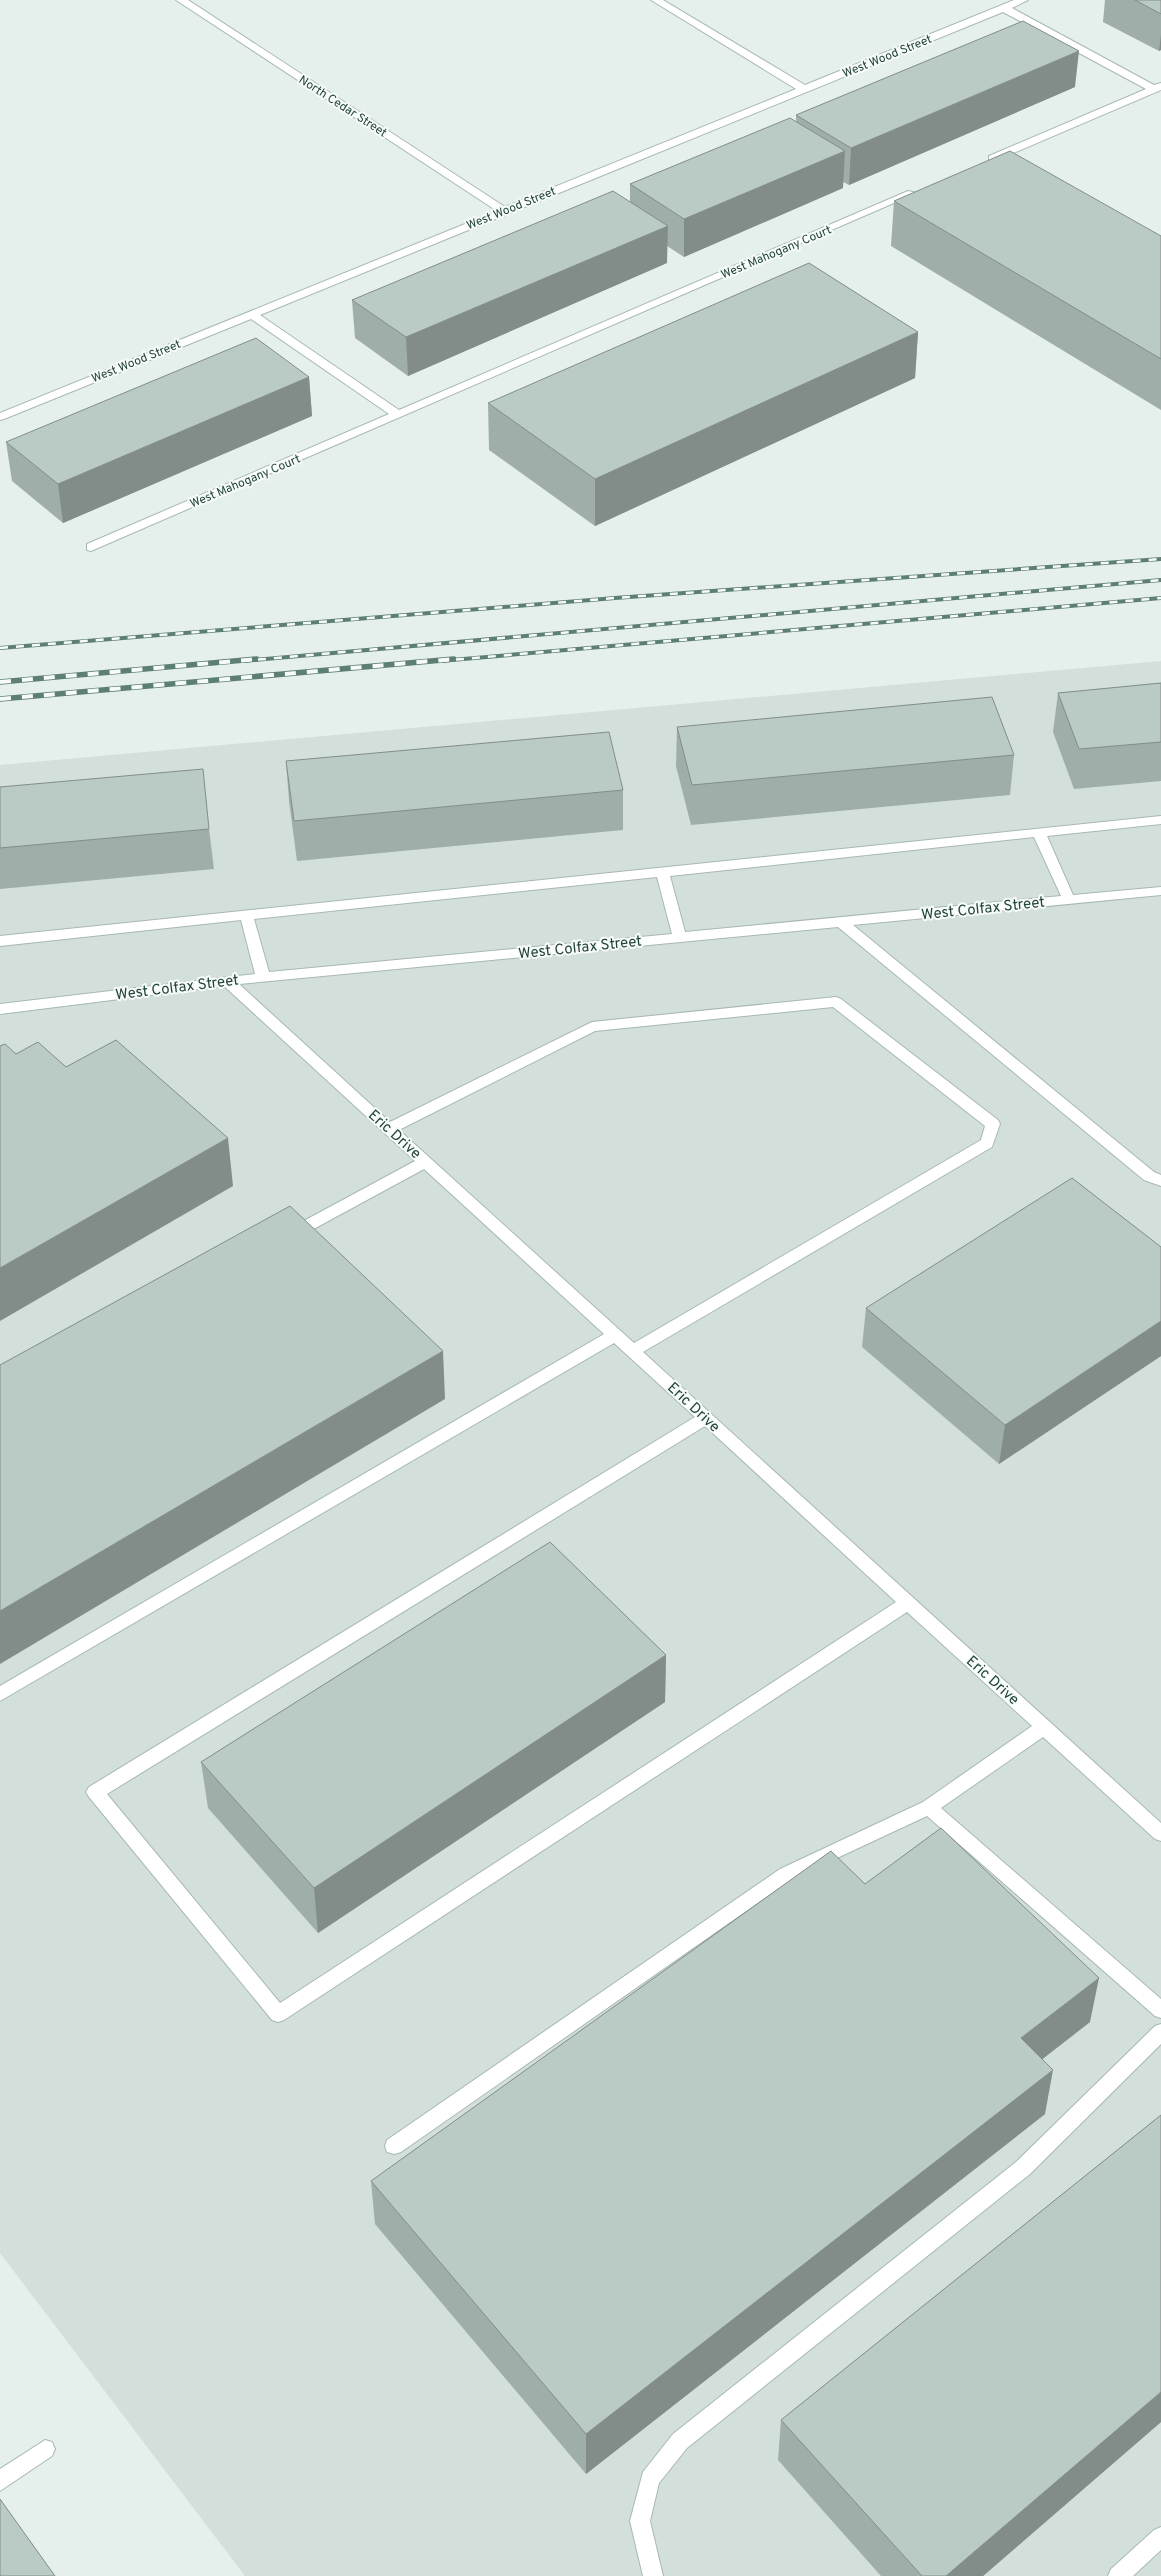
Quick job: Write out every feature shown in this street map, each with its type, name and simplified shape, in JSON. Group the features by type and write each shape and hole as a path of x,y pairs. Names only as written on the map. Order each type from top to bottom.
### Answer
{"street":[{"name":"North Cedar Street","path":"181,0 504,211"},
{"path":"656,0 804,89"},
{"name":"West Wood Street","path":"0,417 1023,0"},
{"path":"1004,8 1157,88"},
{"path":"986,162 1157,88"},
{"name":"West Mahogany Court","path":"92,547 922,189"},
{"path":"251,314 398,415"},
{"path":"0,941 1161,820"},
{"path":"1039,833 1069,900"},
{"path":"662,872 680,937"},
{"name":"West Colfax Street","path":"0,1009 263,977 1161,891"},
{"path":"246,915 263,977"},
{"path":"841,922 1149,1176 1161,1181"},
{"name":"Eric Drive","path":"227,981 1161,1834"},
{"path":"388,1129 592,1027 836,1002 993,1124 987,1143 633,1351"},
{"path":"278,1241 425,1162"},
{"path":"0,1694 615,1335"},
{"path":"706,1418 95,1792 278,2014 908,1603"},
{"path":"394,2146 786,1874 928,1806 1044,1727"},
{"path":"928,1806 1161,2010"},
{"path":"653,2576 640,2521 650,2479 680,2441 1024,2168 1161,2032"},
{"path":"0,2481 45,2449"},
{"path":"1118,2576 1161,2537"}],"shaded area":[{"path":"1161,661 1161,2576 245,2576 0,2253 0,765"}],"building":[{"path":"1135,0 1161,0 1161,14"},
{"path":"1023,21 1079,51 851,148 796,115"},
{"path":"790,118 845,151 684,219 630,184"},
{"path":"1010,151 1161,236 1161,359 894,201"},
{"path":"613,191 668,226 406,337 352,300"},
{"path":"809,263 918,332 595,479 488,403"},
{"path":"256,338 309,377 58,484 6,442"},
{"path":"1161,683 1161,742 1079,749 1058,693"},
{"path":"992,697 1014,755 692,785 677,727"},
{"path":"609,732 623,790 294,821 286,761"},
{"path":"203,769 209,829 0,848 0,787"},
{"path":"116,1040 228,1138 0,1268 0,1046 5,1044 16,1054 38,1042 66,1067"},
{"path":"1072,1178 1161,1247 1161,1321 1005,1425 866,1308"},
{"path":"290,1206 443,1351 0,1611 0,1365"},
{"path":"550,1542 666,1655 314,1888 201,1762"},
{"path":"941,1828 1099,1978 1021,2038 1053,2070 586,2434 371,2181 831,1851 865,1884"},
{"path":"1161,2115 1161,2392 946,2576 922,2576 781,2420"},
{"path":"0,2499 55,2576 0,2576"}],"railway":[{"path":"0,648 615,598 1161,559"},
{"path":"242,661 1161,580"},
{"path":"440,661 1161,598"},
{"path":"0,682 257,659"},
{"path":"0,699 454,659"}]}
